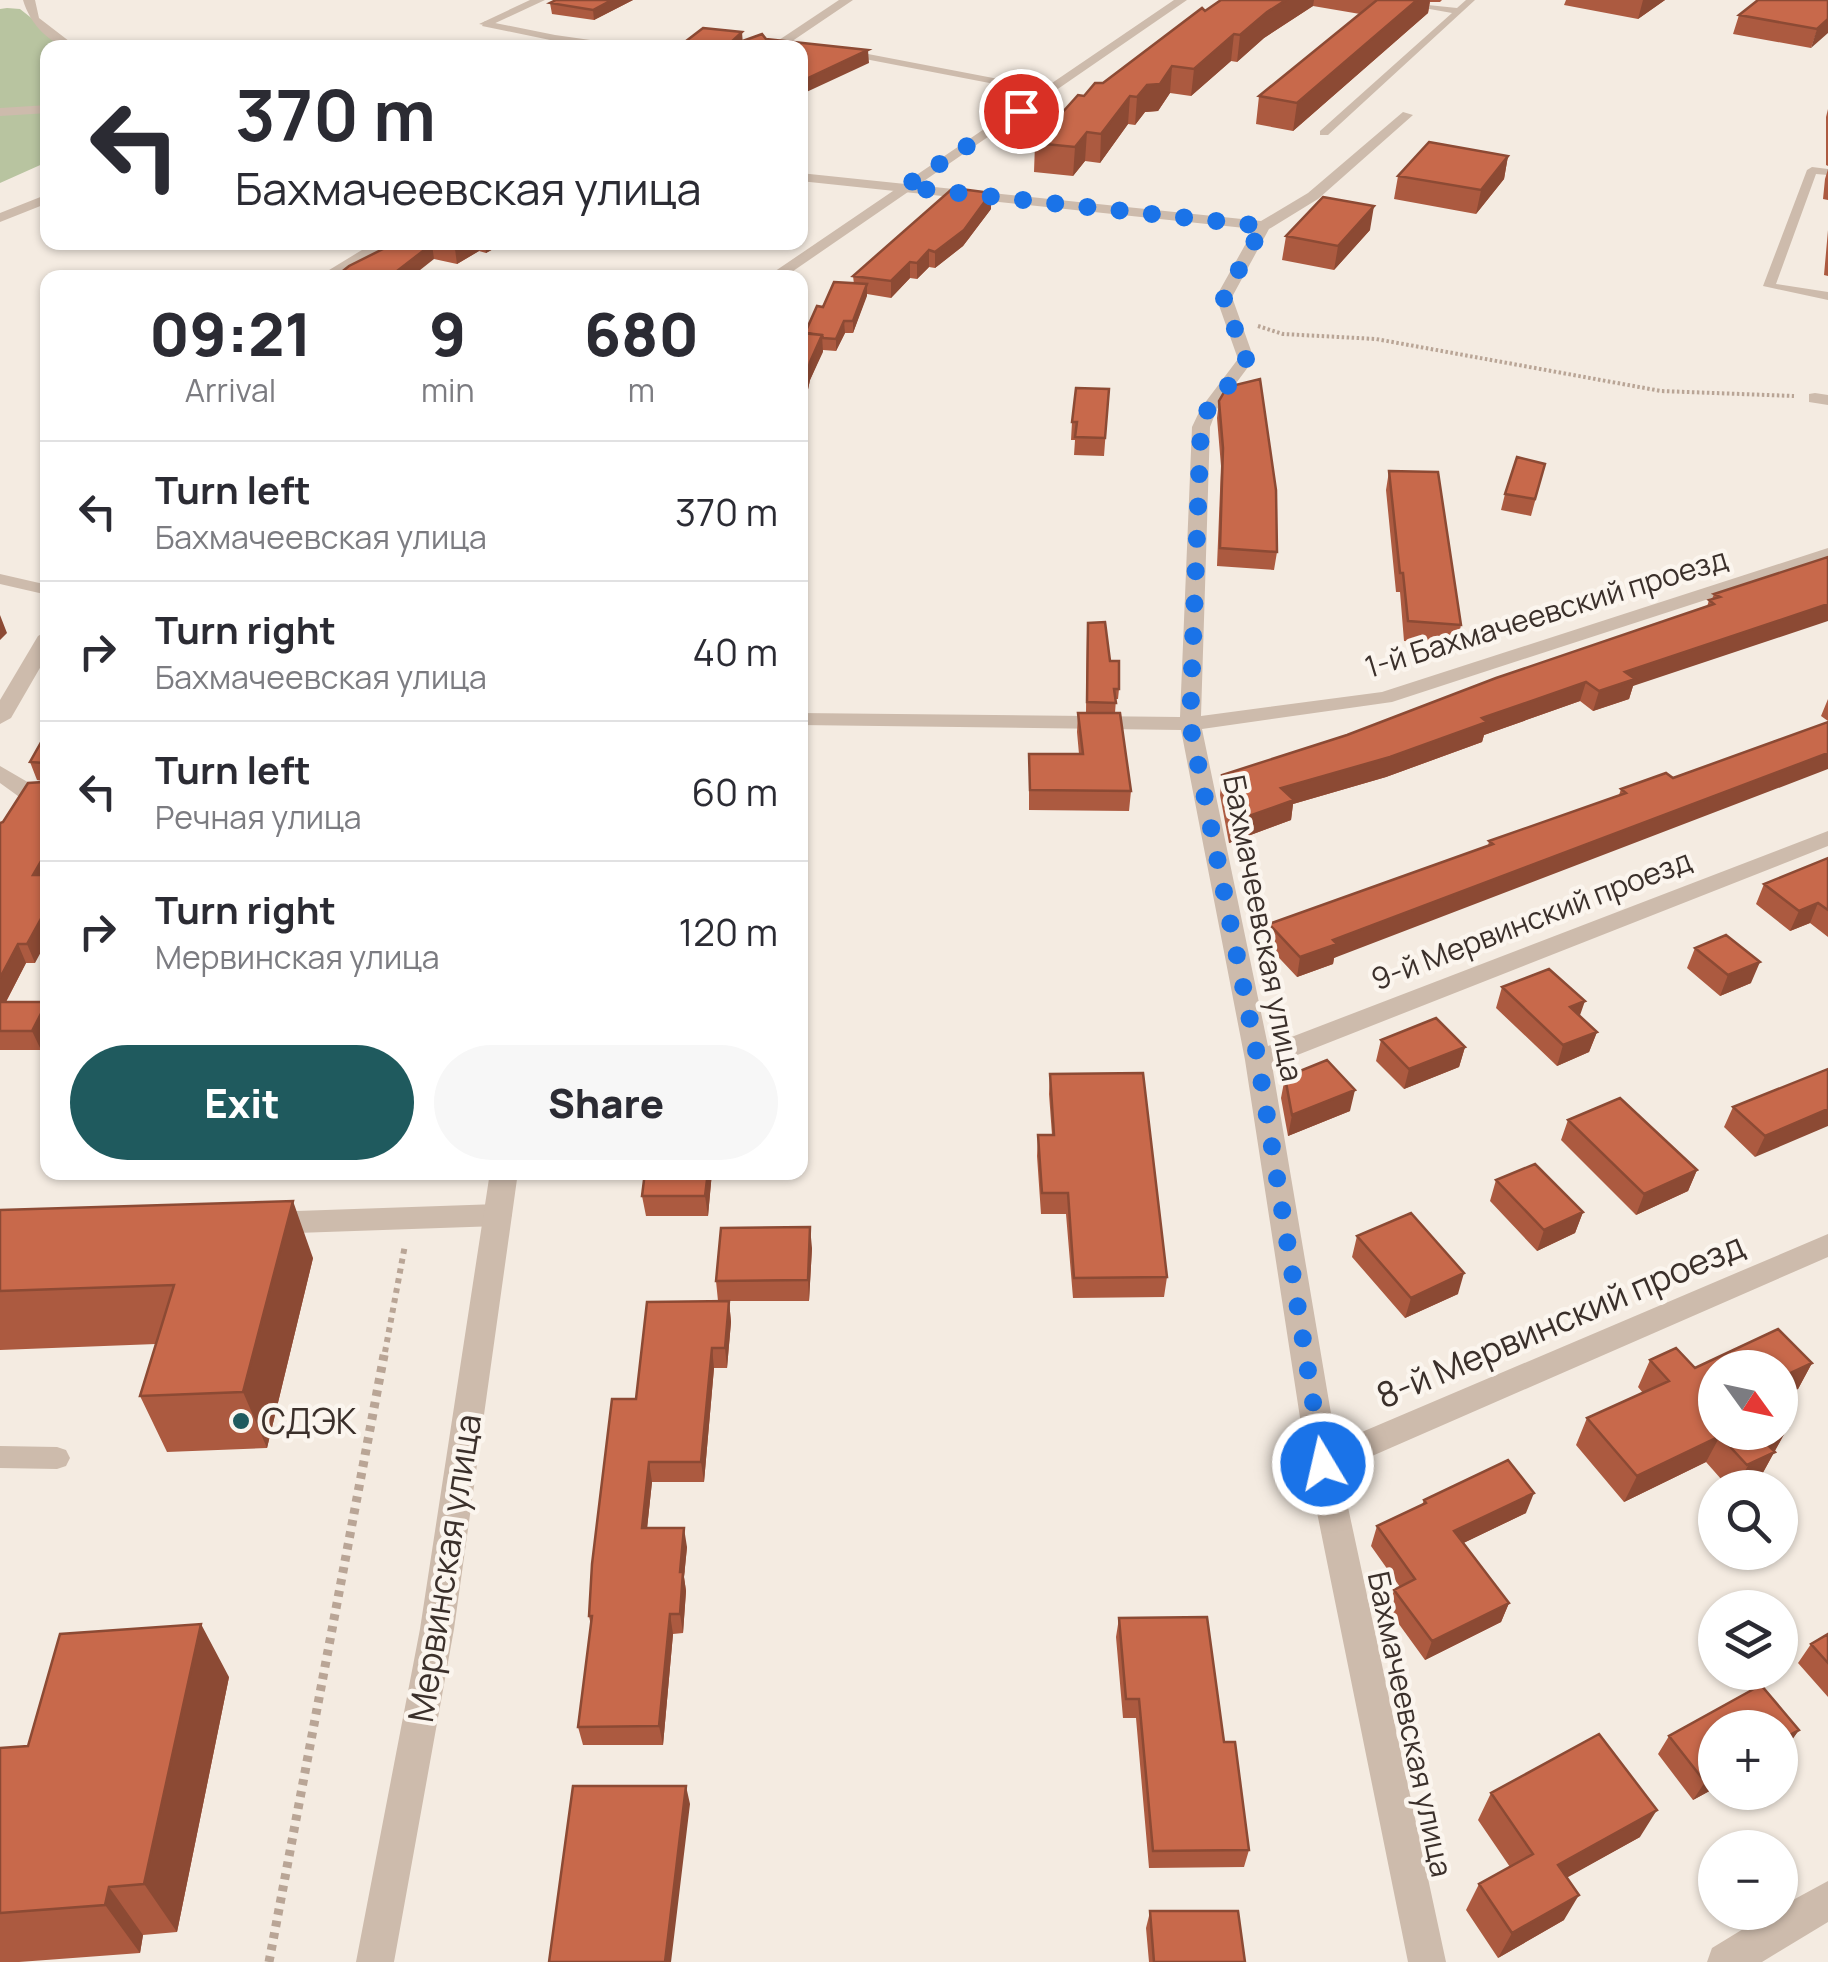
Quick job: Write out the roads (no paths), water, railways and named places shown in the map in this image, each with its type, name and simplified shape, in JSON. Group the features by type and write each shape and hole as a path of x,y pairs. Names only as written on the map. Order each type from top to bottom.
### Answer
{"street":[{"path":"30,0 34,19 62,40"},
{"path":"486,24 539,0"},
{"path":"785,40 847,0"},
{"path":"784,270 1051,92 1181,0"},
{"path":"0,112 40,110"},
{"path":"808,178 1263,226 1314,196 1408,116"},
{"path":"0,218 40,201"},
{"name":"Бахмачеевская улица","path":"1263,226 1224,303 1246,359 1234,381 1210,404 1201,426 1190,724 1258,1060 1323,1464 1428,1962"},
{"path":"337,270 372,250"},
{"name":"1-й Бахмачеевский проезд","path":"808,719 1190,724 1384,698 1828,554"},
{"path":"0,718 40,650"},
{"path":"0,773 30,796"},
{"name":"9-й Мервинский проезд","path":"1258,1060 1828,838"},
{"name":"Мервинская улица","path":"375,1962 438,1629 503,1180"},
{"path":"234,1224 498,1216"},
{"name":"8-й Мервинский проезд","path":"1323,1464 1828,1245"},
{"path":"1726,1962 1828,1900"}],"lane":[{"path":"1383,0 1459,11"},
{"path":"1324,132 1471,0"},
{"path":"486,24 573,40"},
{"path":"830,50 1051,92"},
{"path":"1828,172 1812,170 1769,286 1828,296"},
{"path":"0,579 40,588"},
{"path":"0,1457 57,1458"}],"place":[{"name":"СДЭК","path":"241,1421"}]}
